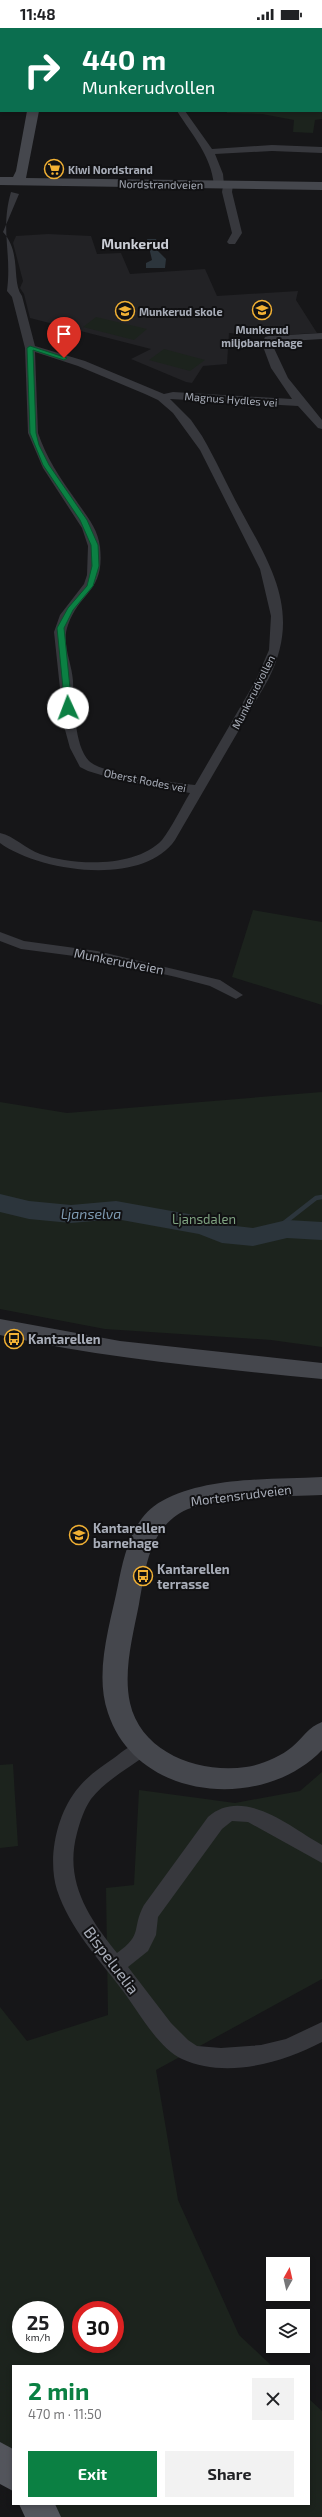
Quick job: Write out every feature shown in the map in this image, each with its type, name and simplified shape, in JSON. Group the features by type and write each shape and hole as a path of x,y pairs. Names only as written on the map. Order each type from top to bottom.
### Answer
{"main road":[{"path":"0,2458 12,2474"},
{"path":"36,2505 44,2517"}],"street":[{"path":"0,230 22,170 33,112"},
{"path":"182,112 209,152 227,192 237,233 232,242"},
{"path":"209,152 272,148 322,150"},
{"name":"Nordstrandveien","path":"0,181 16,188 223,185 322,186"},
{"name":"Oberst Rodes vei","path":"0,234 7,247 14,283 12,291 17,296 30,348 33,433 36,445 46,465 84,520 94,545 96,566 90,586 70,610 60,628 68,708 79,756 85,765 104,773 199,790"},
{"path":"0,290 12,291"},
{"path":"322,336 269,339 267,344 276,371 300,403 322,426"},
{"name":"Munkerudvollen","path":"0,837 17,849 67,864 89,866 116,866 139,861 169,840 199,790 267,668 275,649 277,623 274,595 263,562 199,440 171,405 162,398 75,362 30,348"},
{"name":"Magnus Hydles vei","path":"162,398 173,396 300,403"},
{"name":"Munkerudveien","path":"0,936 22,944 97,955 176,973 215,983 236,995"},
{"path":"0,1327 110,1347 322,1370"},
{"name":"Mortensrudveien","path":"322,1486 227,1494 187,1500 170,1508 148,1527 134,1561 116,1681 120,1714 130,1732 142,1748 165,1764 187,1773 207,1778 240,1779 269,1774 292,1763 312,1746 322,1733"},
{"name":"Bispeluelia","path":"142,1748 100,1779 85,1794 76,1808 66,1834 62,1856 65,1888 71,1903 115,1965 178,2043 188,2052 199,2055 244,2056 280,2051 322,2031"},
{"path":"115,1965 136,1950 142,1943 146,1935 145,1921 151,1911 222,1816 229,1812 244,1812 322,1855"}],"shaded area":[{"name":"Munkerud skole","path":"48,234 91,236 97,254 121,253 130,274 205,269 217,296 298,291 296,300 317,333 262,336 229,333 227,364 203,366 192,383 186,382 131,359 151,349 30,318 24,294 20,288 23,281 13,243 16,236"},
{"path":"147,239 156,239 157,242 154,247 166,259 165,268 146,268 146,263 152,260"}],"green space":[{"path":"322,112 322,119 315,120 313,133 293,132 294,120 262,114 227,113"},
{"path":"96,317 147,329 134,340 83,327"},
{"path":"164,349 205,360 190,371 149,360"},
{"path":"253,910 322,922 322,1005 232,977"},
{"name":"Ljansdalen","path":"322,1092 322,1347 271,1340 105,1329 0,1309 0,1102 67,1113"},
{"path":"13,1764 18,1846 0,1848 0,1765"},
{"path":"322,1772 322,1979 156,2070 178,2200 239,2335 271,2365 12,2365 12,2460 0,2442 0,2007 27,2041 108,2015 106,1888 134,1885 139,1790 235,1803 300,1791"},
{"path":"310,2400 322,2411 322,2517 54,2517 45,2505 310,2505"}],"waterway":[{"path":"275,1230 316,1198 322,1197"},
{"name":"Ljanselva","path":"0,1203 29,1210 71,1214 116,1210 205,1226 222,1234 253,1237 287,1229 322,1231"}],"place":[{"name":"Kiwi Nordstrand","path":"54,169"},
{"name":"Munkerud miljøbarnehage","path":"262,310"},
{"name":"Munkerud skole","path":"125,311"},
{"name":"Kantarellen","path":"14,1339"},
{"name":"Kantarellen barnehage","path":"79,1535"},
{"name":"Kantarellen terrasse","path":"143,1576"}],"district":[{"name":"Munkerud","path":"135,243"}],"route":[{"path":"64,358 46,351 30,348 33,433 36,445 46,465 84,520 94,545 96,566 90,586 86,593 70,610 63,620 60,628 67,679 68,708"}]}
